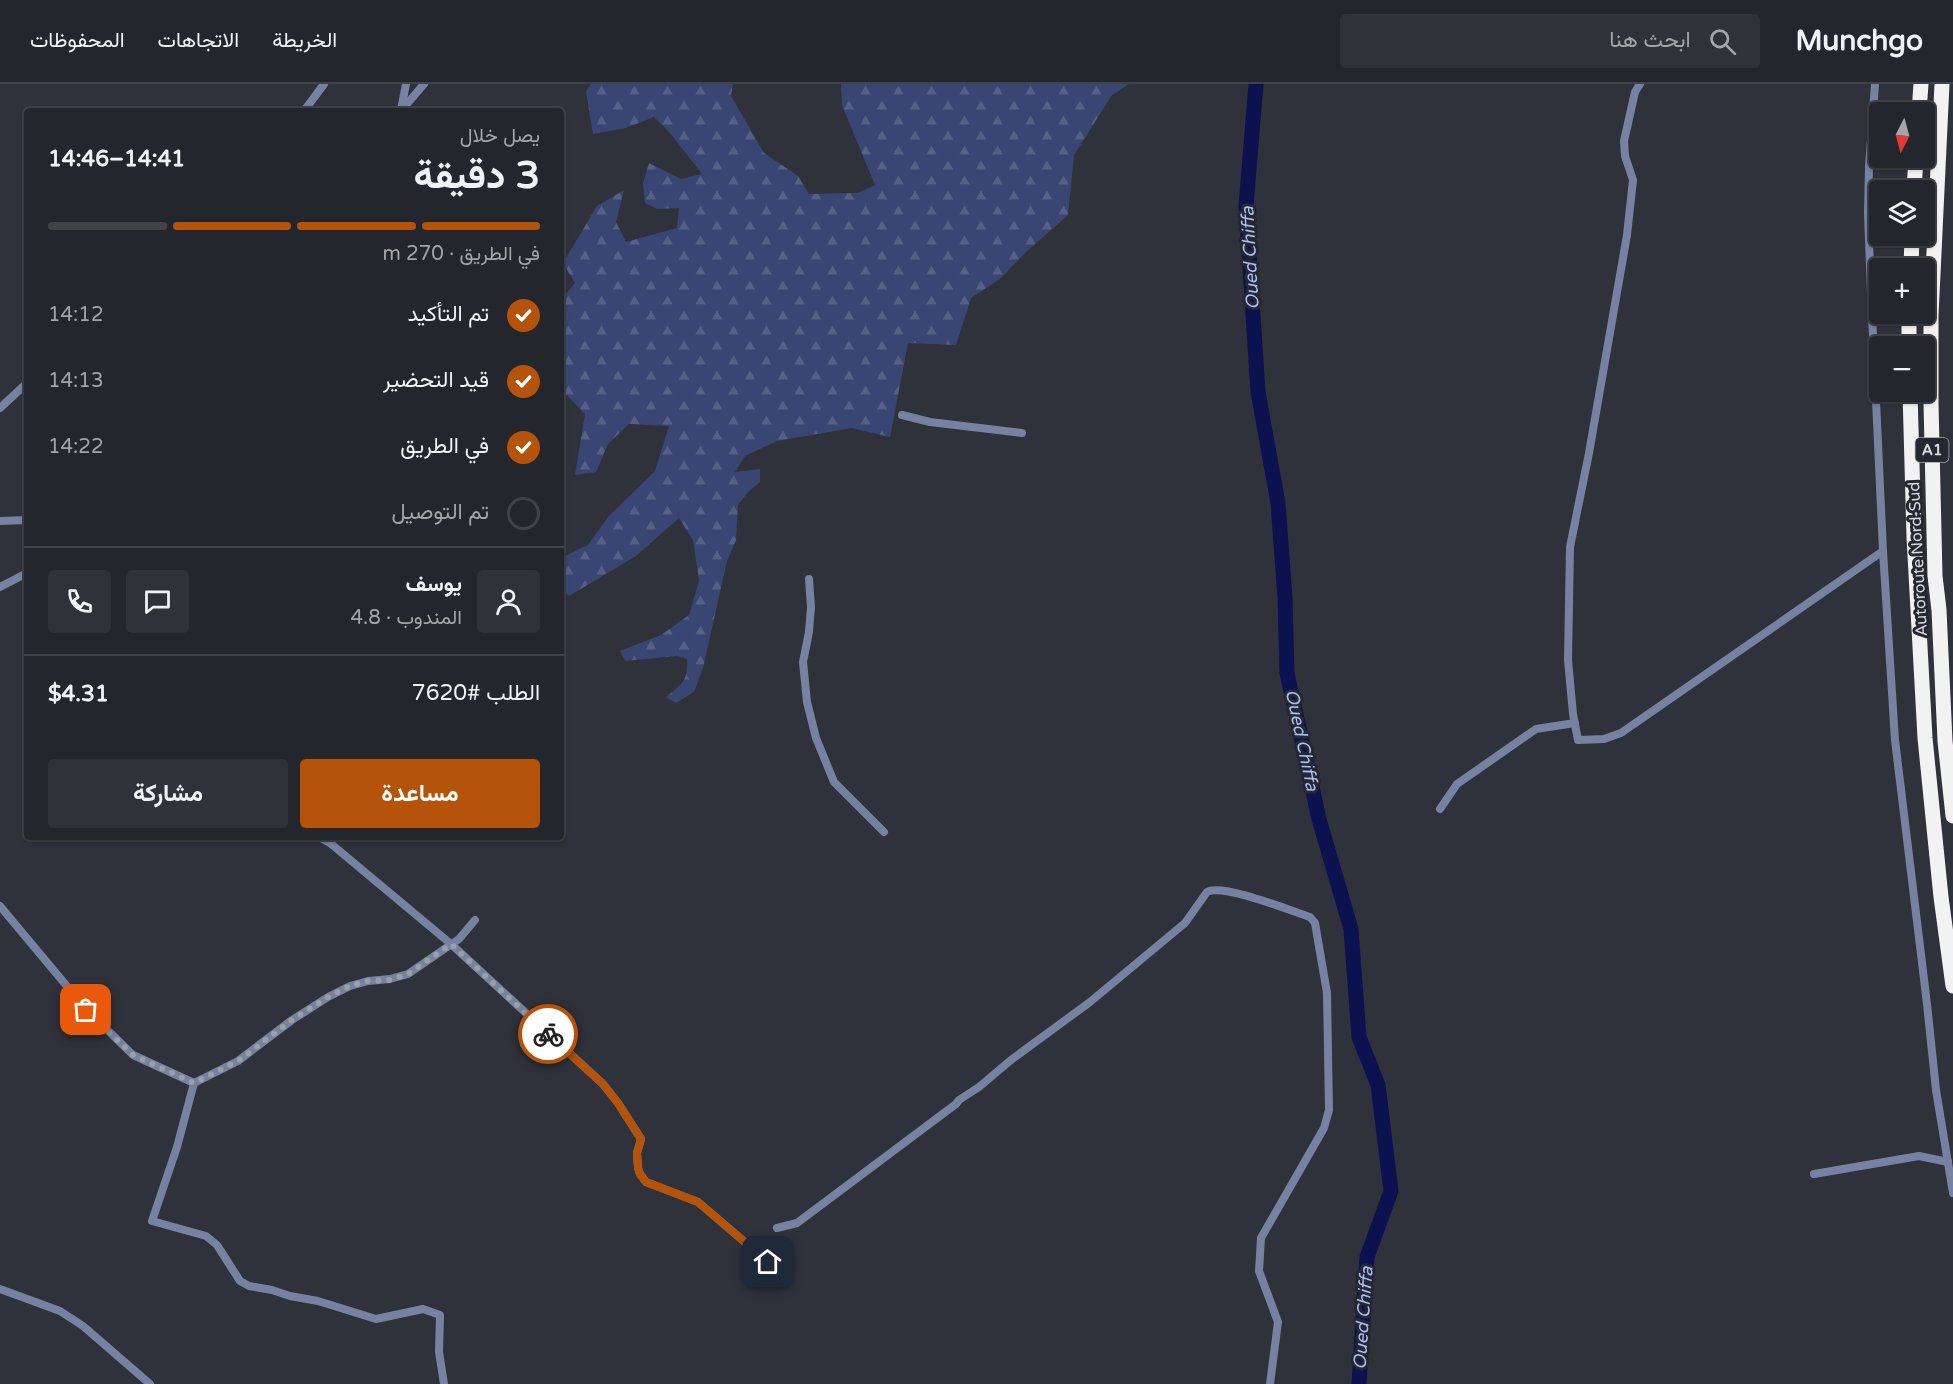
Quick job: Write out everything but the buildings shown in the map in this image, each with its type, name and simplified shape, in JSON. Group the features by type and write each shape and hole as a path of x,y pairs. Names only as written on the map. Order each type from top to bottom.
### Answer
{"highway":[{"path":"1920,102 1921,84"},
{"name":"Autoroute Nord-Sud","path":"1942,84 1931,316 1931,415 1935,576 1939,610 1945,741 1953,816"},
{"name":"Autoroute Nord-Sud","path":"1910,402 1914,537 1925,738 1941,897 1953,986"}],"street":[{"path":"306,108 324,84"},
{"path":"401,108 405,84"},
{"path":"404,108 424,84"},
{"path":"1640,84 1635,92 1624,141 1625,156 1633,180 1627,235 1570,547 1568,660 1578,740 1604,740 1621,733 1883,551"},
{"path":"1875,84 1868,213 1883,551 1896,740 1936,1090 1953,1193"},
{"path":"0,408 24,386"},
{"path":"902,415 930,422 1022,433"},
{"path":"0,521 24,520"},
{"path":"0,587 24,575"},
{"path":"809,579 809,624 803,662 807,702 816,738 834,782 884,832"},
{"path":"1440,809 1457,784 1536,729 1575,723"},
{"path":"324,840 451,944 603,1084 641,1139 637,1153 638,1168 646,1182 698,1202 768,1262"},
{"path":"777,1228 797,1222 1090,1002 1185,923 1208,892 1220,889 1257,899 1310,917 1316,923 1327,993 1329,1110 1324,1128 1262,1238 1259,1271 1278,1322 1270,1384"},
{"path":"0,906 86,1010 133,1055 194,1083"},
{"path":"444,1384 439,1352 440,1315 423,1309 376,1319 318,1301 249,1286 240,1281 217,1245 206,1236 152,1221 177,1147 194,1083 238,1061 292,1020 328,997 350,986 368,981 390,980 408,974 459,939 475,920"},
{"path":"1814,1174 1919,1156 1948,1162"},
{"path":"0,1289 60,1311 82,1326 150,1384"}],"green space":[{"path":"591,84 733,84 731,96 764,153 798,176 809,194 858,193 875,185 842,105 841,84 1129,84 1112,95 1074,155 1068,215 1026,252 1000,279 971,298 956,345 908,343 890,437 852,428 777,441 745,456 735,472 760,469 760,482 738,505 736,540 727,561 703,668 694,692 676,703 666,697 683,682 687,659 677,656 625,661 620,651 661,635 689,615 699,581 693,540 679,518 636,556 569,596 564,592 564,560 567,555 588,545 608,517 655,471 669,426 629,424 608,444 596,472 575,475 585,414 564,392 564,296 575,283 564,261 597,206 624,190 616,222 626,242 677,228 679,208 657,209 645,203 643,183 649,163 681,179 702,174 671,134 654,117 626,128 593,134 586,91"}],"waterway":[{"name":"Oued Chiffa","path":"1256,84 1246,206 1258,392 1278,503 1285,598 1287,673 1319,819 1351,929 1359,1037 1378,1085 1391,1191 1367,1257 1359,1384"}],"way so far":[{"path":"86,1010 133,1055 194,1083 238,1061 292,1020 328,997 350,986 368,981 390,980 408,974 451,944 548,1034"}],"route":[{"path":"548,1034 603,1084 618,1103 641,1139 637,1153 638,1168 646,1182 698,1202 768,1262"}]}
